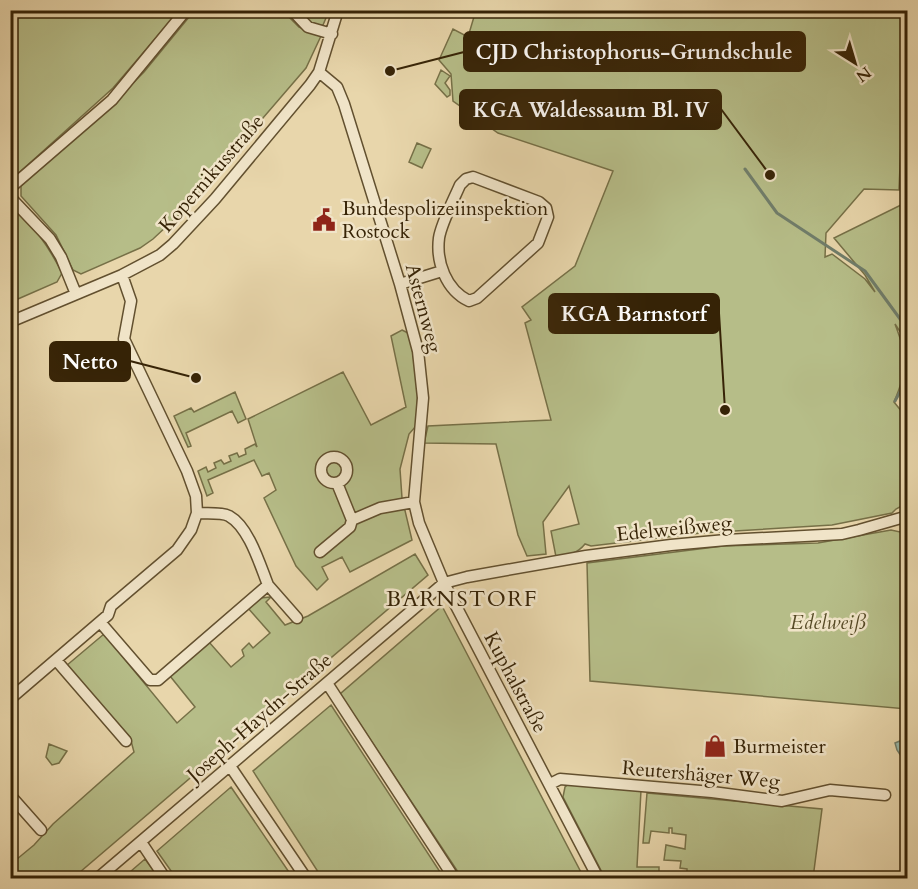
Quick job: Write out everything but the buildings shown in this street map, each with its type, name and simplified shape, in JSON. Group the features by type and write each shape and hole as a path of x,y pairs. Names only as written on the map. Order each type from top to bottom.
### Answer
{"street":[{"path":"10,188 111,100 186,10"},
{"path":"292,10 308,27 332,34"},
{"name":"Kopernikusstraße","path":"10,322 122,275 160,255 194,223 319,72 339,10"},
{"name":"Asternweg","path":"319,72 337,87 344,104 400,284 418,351 422,378 422,427"},
{"path":"473,177 539,202 546,208 548,217 538,243 477,298 469,301 459,296 442,271 439,237 460,185 466,179 473,177"},
{"path":"10,196 50,239 62,257 76,294"},
{"path":"400,284 442,271"},
{"path":"10,699 108,615 111,606 177,550 191,530 197,513 196,496 187,471 124,339 131,301 122,275"},
{"name":"Kuphalstraße","path":"422,427 414,502 422,531 444,584 598,879"},
{"path":"320,552 350,527 352,520 337,483"},
{"path":"352,520 380,508 414,502"},
{"path":"197,513 228,515 237,522 250,541 268,585 297,618"},
{"name":"Edelweißweg","path":"444,584 467,577 586,556 671,545 842,534 908,516"},
{"name":"Joseph-Haydn-Straße","path":"98,879 444,584"},
{"path":"100,622 150,680 158,680 268,585"},
{"path":"56,660 126,741"},
{"path":"327,683 454,879"},
{"path":"230,766 306,879"},
{"name":"Reutershäger Weg","path":"550,784 560,779 712,792 782,801 830,790 885,795"},
{"path":"10,795 41,830"},
{"path":"141,842 165,879"}],"green space":[{"path":"11,10 179,11 113,88 11,180"},
{"path":"476,10 907,11 908,121 902,119 899,190 864,189 826,233 825,257 832,254 865,279 875,292 865,275 834,238 907,202 907,342 895,324 905,363 894,402 907,418 907,503 892,513 832,525 701,533 591,546 585,544 575,552 556,557 551,531 579,524 569,486 543,522 546,554 527,556 518,535 496,444 424,443 428,426 551,420 525,323 531,320 522,307 575,266 613,171 498,133 453,101 451,74 439,60 453,29 468,37"},
{"path":"194,11 283,11 299,27 321,36 306,68 182,212 140,248 81,274 73,270 56,235 21,196 21,186 144,72"},
{"path":"299,11 329,11 323,25 318,27 311,24"},
{"path":"441,70 450,76 445,83 450,90 450,95 447,97 435,84"},
{"path":"417,143 431,149 422,168 409,162"},
{"path":"10,203 39,236 62,273 57,282 11,302"},
{"path":"402,330 410,334 418,389 416,426 409,434 400,469 402,498 412,540 350,572 342,557 322,567 328,579 317,590 296,566 264,498 276,490 269,473 262,476 254,460 208,480 213,493 207,496 198,471 206,467 208,472 216,468 214,463 221,460 224,464 231,461 229,456 237,453 239,457 246,454 245,449 255,444 257,447 248,419 343,372 371,425 406,407 391,336"},
{"path":"235,392 246,419 238,423 232,411 186,433 191,446 188,447 174,416 191,408 194,412"},
{"name":"Edelweiß","path":"907,523 907,709 590,681 587,563 723,546 818,543 891,530 900,532"},
{"path":"415,554 428,575 73,878 11,878 11,864 134,752 130,737 66,666 104,634 177,723 195,707 170,676 209,642 231,667 244,656 242,650 249,643 253,648 270,633 248,608 260,598 271,597 266,602 285,625 308,616"},
{"path":"442,606 584,878 462,878 340,694"},
{"path":"331,705 444,878 322,878 253,771"},
{"path":"49,744 67,751 59,763 52,765 46,757"},
{"path":"570,783 641,790 637,867 659,867 659,878 605,878 563,797 565,787"},
{"path":"231,787 293,878 176,878 157,851"},
{"path":"647,793 822,809 813,878 679,878 680,874 687,875 687,869 680,868 681,861 664,860 666,845 685,849 686,835 672,833 672,828 669,828 669,833 651,831 649,843 643,843"},
{"path":"145,859 159,878 123,878"}],"shaded area":[{"path":"908,738 907,765 895,743"}],"waterway":[{"path":"745,169 777,213 865,271 903,323 907,367 905,383 895,401"}],"place":[{"name":"CJD Christophorus-Grundschule","path":"390,71"},
{"name":"KGA Waldessaum Bl. IV","path":"770,175"},
{"name":"Bundespolizeiinspektion Rostock","path":"324,220"},
{"name":"Netto","path":"196,378"},
{"name":"KGA Barnstorf","path":"725,410"},
{"name":"Burmeister","path":"715,746"}],"district":[{"name":"BARNSTORF","path":"462,598"}]}
